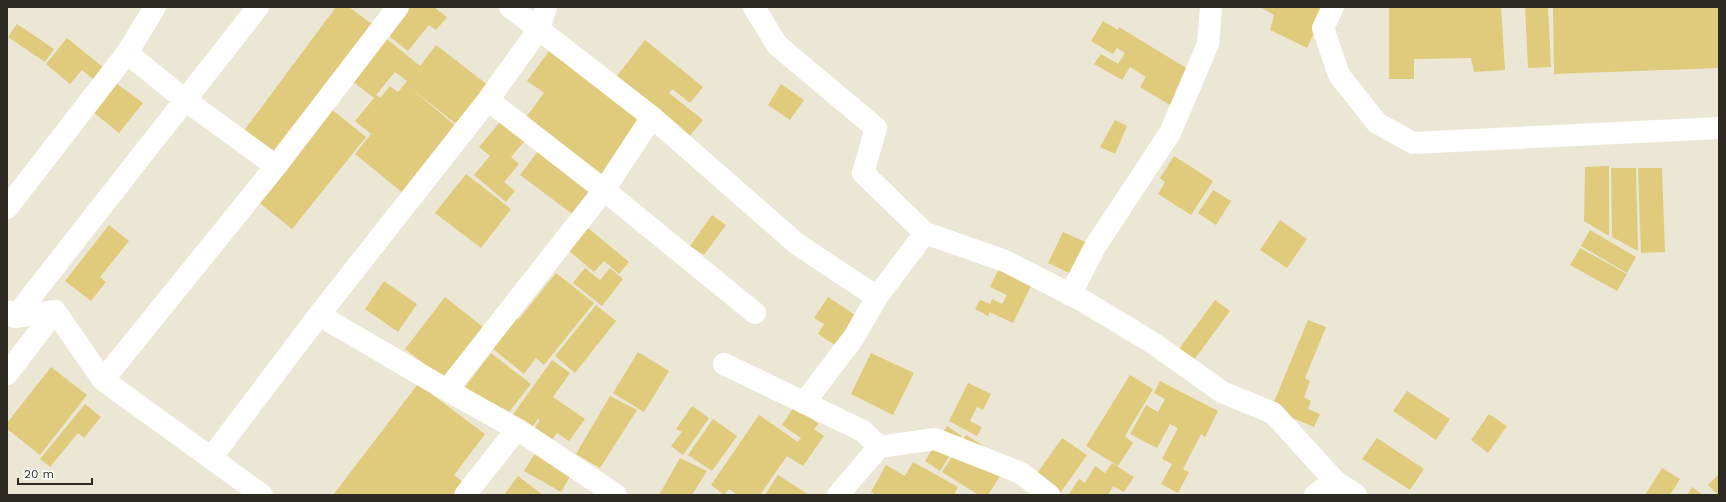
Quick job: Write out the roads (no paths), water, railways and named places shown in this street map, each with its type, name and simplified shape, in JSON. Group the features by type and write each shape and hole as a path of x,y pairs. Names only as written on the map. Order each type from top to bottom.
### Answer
{"street":[{"path":"7,208 127,53 155,7"},
{"path":"11,314 185,100 258,7"},
{"path":"103,380 276,166 398,7"},
{"path":"510,7 652,117 797,244 877,297"},
{"path":"211,458 319,315 488,100 539,29 546,7"},
{"path":"754,7 777,45 876,128 863,173 925,233 1005,261 1070,295 1153,343 1222,392 1273,413 1335,481 1356,495"},
{"path":"1070,295 1096,245 1170,133 1208,44 1211,7"},
{"path":"1334,7 1323,28 1339,75 1377,123 1413,143 1719,128"},
{"path":"127,53 185,100 276,166"},
{"path":"488,100 604,190 755,313"},
{"path":"446,390 604,190 652,117"},
{"path":"804,403 854,337 877,297 925,233"},
{"path":"11,314 55,312"},
{"path":"55,312 103,380 262,495"},
{"path":"7,374 55,312"},
{"path":"319,315 446,390 517,428 616,495"},
{"path":"724,364 863,431 879,447"},
{"path":"464,495 517,428"},
{"path":"838,495 879,447 935,439 1021,473 1049,495"},
{"path":"1315,495 1335,481"}]}
